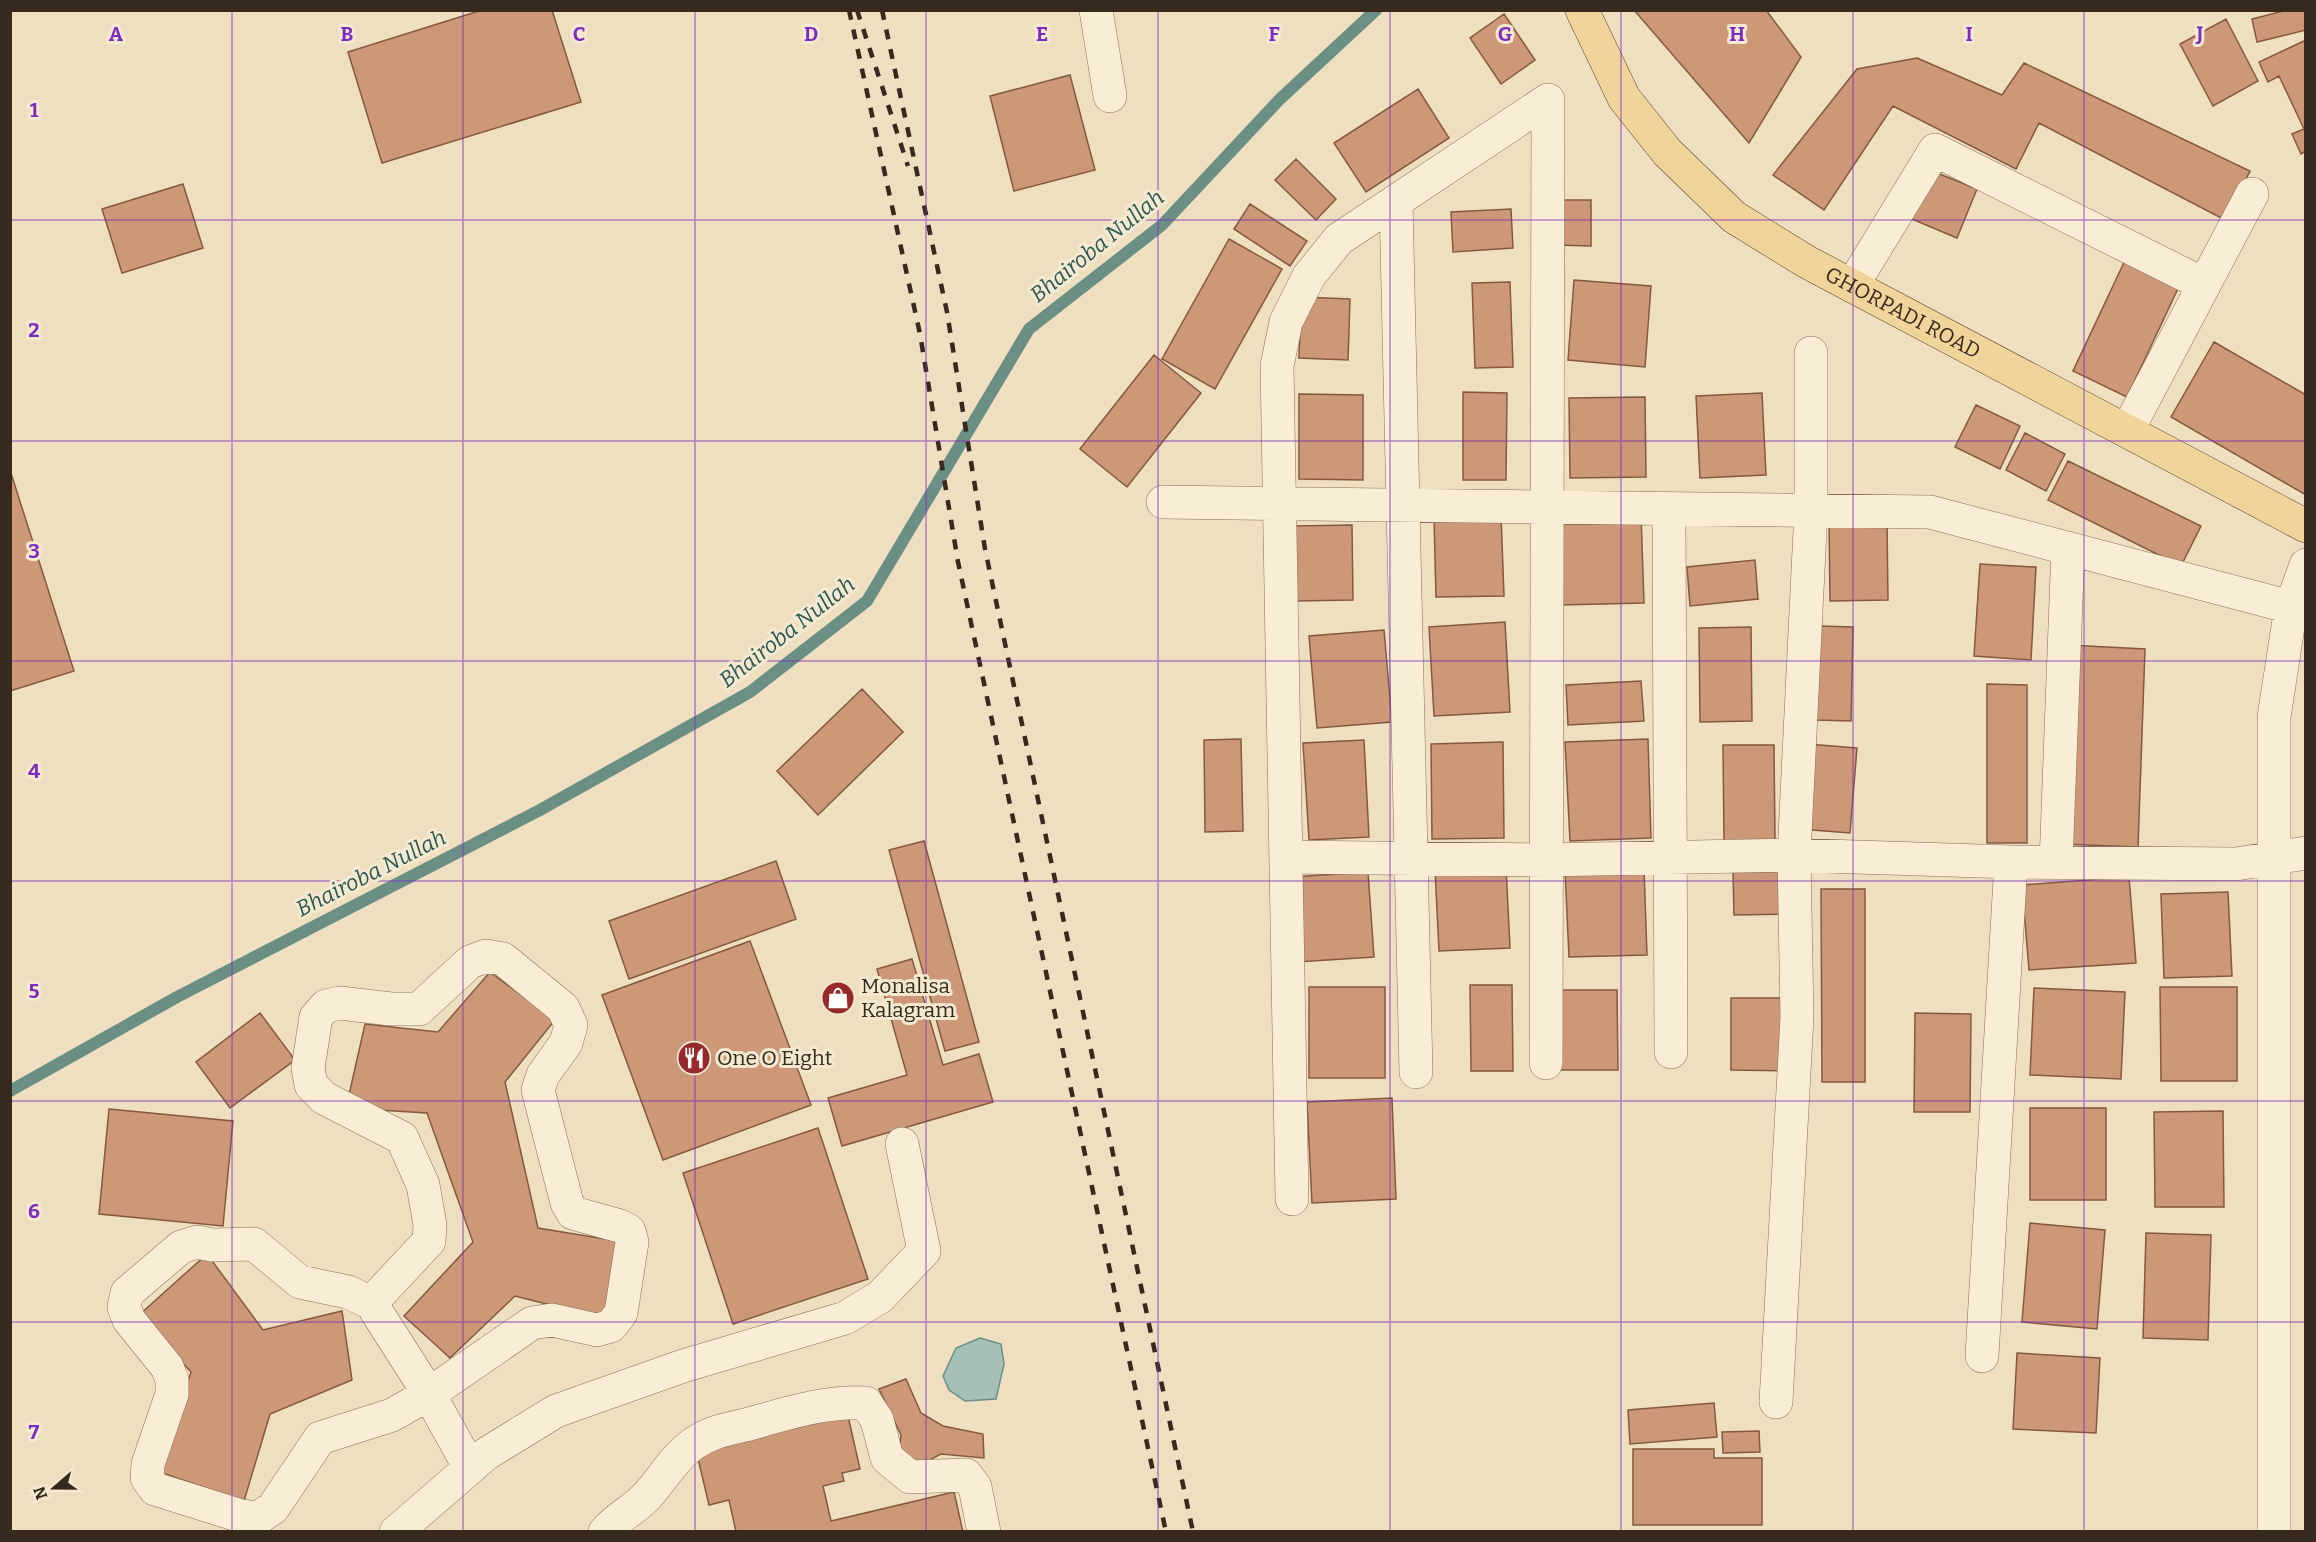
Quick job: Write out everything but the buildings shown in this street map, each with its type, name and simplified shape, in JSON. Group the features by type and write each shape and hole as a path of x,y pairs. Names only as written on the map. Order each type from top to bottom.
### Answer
{"main road":[{"name":"GHORPADI ROAD","path":"1587,14 1624,98 1668,152 1734,217 1807,262 2306,526"}],"street":[{"path":"1096,10 1110,96"},
{"path":"1292,1199 1277,366 1286,322 1309,276 1339,239 1548,100 1546,1062"},
{"path":"1852,286 1935,150 2204,284"},
{"path":"2127,431 2252,194"},
{"path":"1396,202 1416,1072"},
{"path":"1776,1402 1797,1017 1794,855 1811,510 1811,353"},
{"path":"1163,502 1930,512 2291,607"},
{"path":"1669,509 1671,1052"},
{"path":"2056,863 2068,548"},
{"path":"2274,1532 2290,856 2274,717 2291,607 2306,565"},
{"path":"1286,858 1546,860 1794,855 2056,863 2236,864 2290,856"},
{"path":"1982,1356 2011,862"},
{"path":"370,1303 429,1241 430,1225 423,1185 402,1138 324,1098 311,1085 308,1068 316,1017 326,1006 340,1003 391,1009 419,1009 470,962 486,956 503,959 562,1008 571,1025 566,1043 543,1075 538,1090 567,1203 573,1213 621,1226 629,1231 632,1242 621,1312 611,1326 597,1330 552,1320 532,1323 429,1395 392,1415 320,1438 273,1508 258,1518 241,1516 155,1489 147,1478 148,1464 172,1394 172,1380 167,1367 129,1320 124,1307 128,1293 181,1247 197,1242 212,1245 254,1244 300,1282 348,1292 370,1303 429,1395 470,1468"},
{"path":"396,1532 486,1454 556,1411 683,1366 845,1318 880,1297 924,1251 902,1144"},
{"path":"605,1532 610,1525 644,1499 674,1460 712,1432 841,1402 866,1403 877,1420 887,1458 910,1477 966,1475 975,1487 984,1532"}],"water":[{"path":"980,1338 1001,1344 1004,1364 996,1399 965,1401 949,1390 943,1376 956,1348"}],"waterway":[{"name":"Bhairoba Nullah","path":"10,1091 177,997 540,810 750,692 867,601 1029,329 1162,225 1280,99 1376,10"}],"railway":[{"path":"849,10 920,334 958,562 1166,1532"},
{"path":"857,10 908,166"},
{"path":"882,10 947,312 985,549 1193,1532"}],"place":[{"name":"Monalisa Kalagram","path":"838,998"},
{"name":"One O Eight","path":"694,1058"}]}
